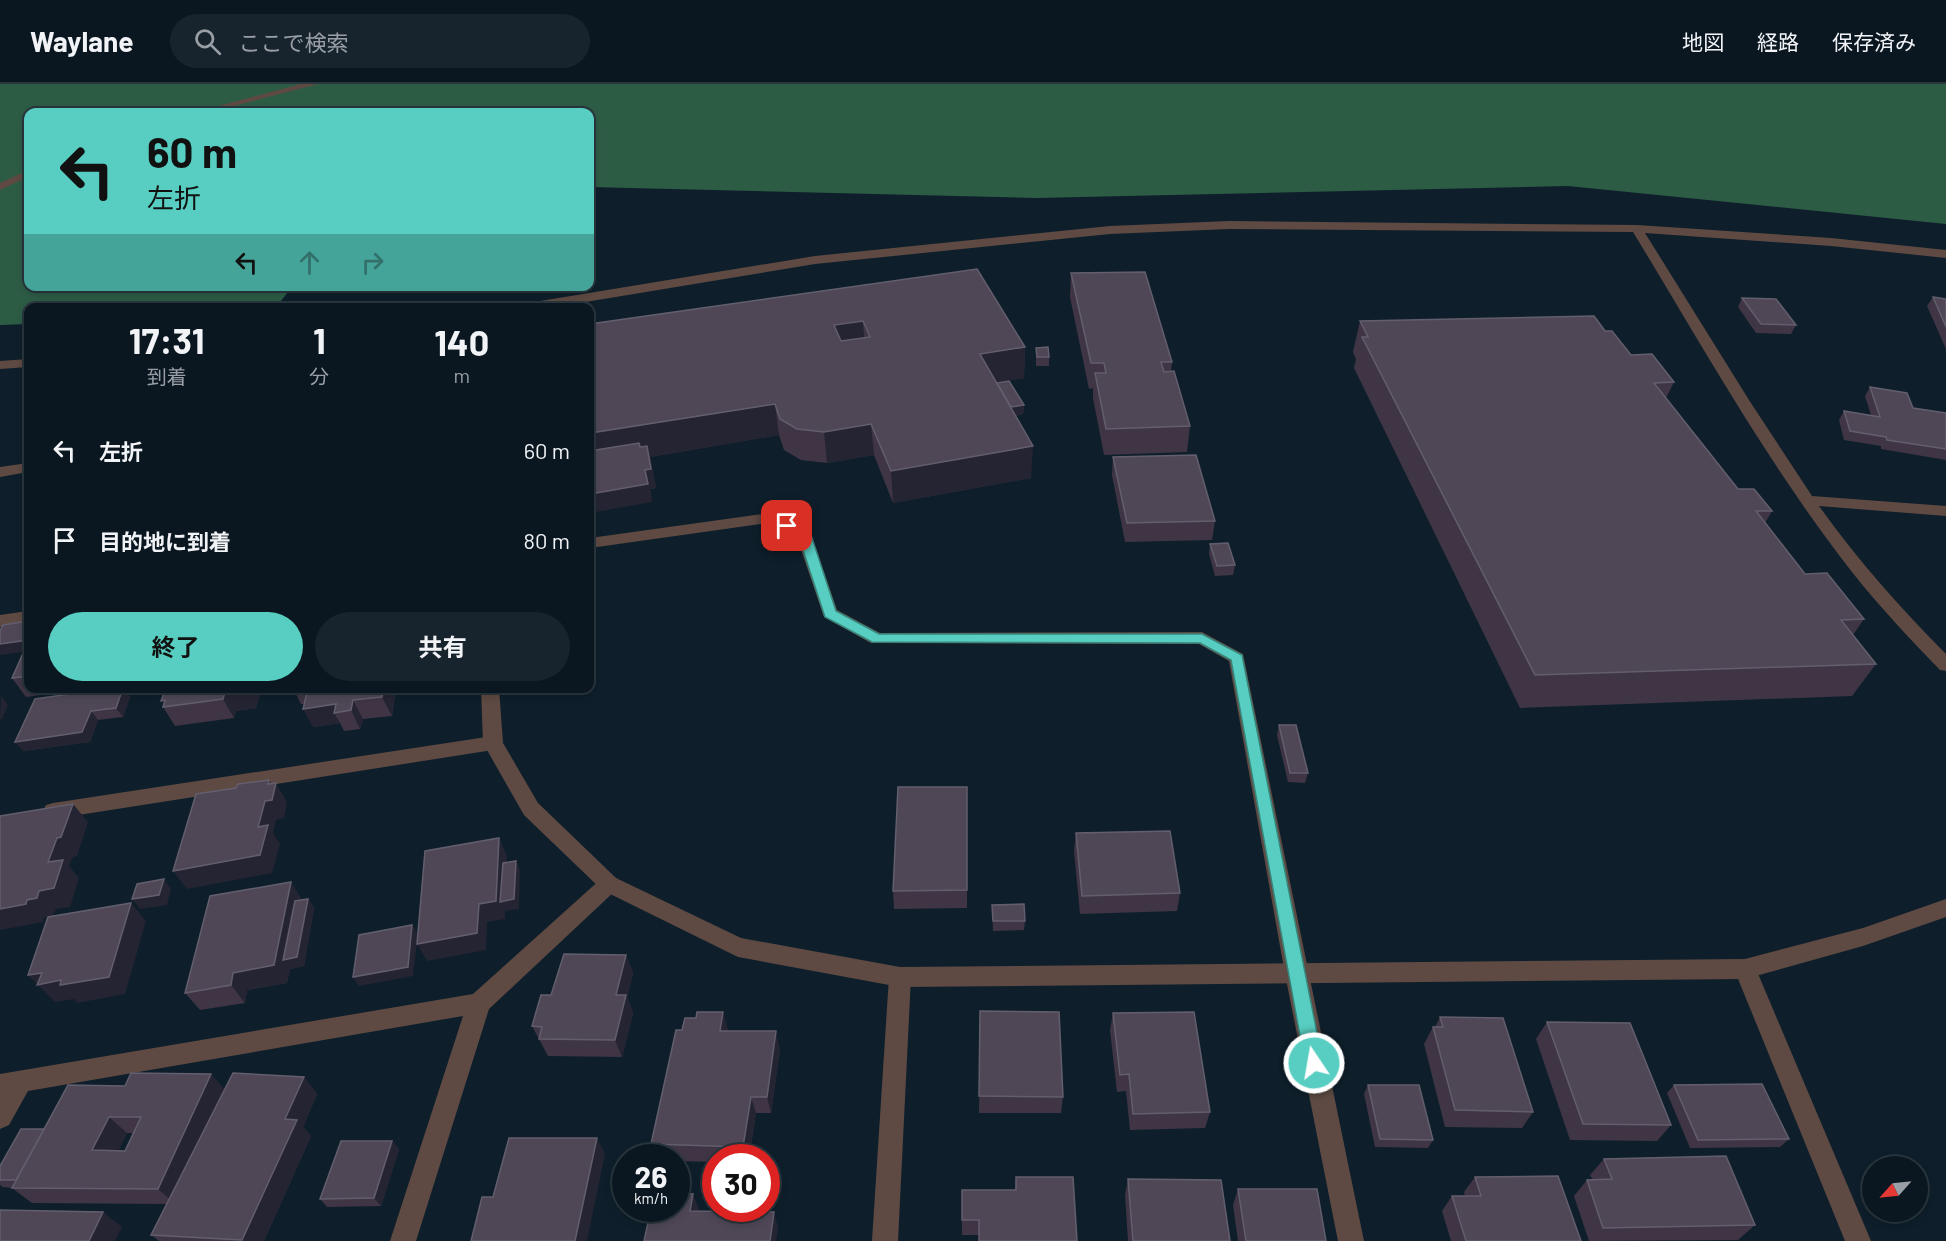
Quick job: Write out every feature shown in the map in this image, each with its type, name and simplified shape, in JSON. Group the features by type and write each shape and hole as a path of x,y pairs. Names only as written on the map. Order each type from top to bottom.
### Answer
{"street":[{"path":"217,108 313,84"},
{"path":"0,187 24,175"},
{"path":"553,303 815,260 1110,230 1229,225 1637,229 1831,242 1946,254"},
{"path":"1637,229 1807,500 1874,587 1946,664"},
{"path":"0,365 24,363"},
{"path":"0,472 24,469"},
{"path":"1807,500 1946,511"},
{"path":"594,542 770,518 804,535 830,614 877,639 1202,638 1237,658 1296,974 1351,1241"},
{"path":"0,621 24,618"},
{"path":"490,693 493,743 531,809 609,884 738,948 900,977 1744,969 1863,937 1946,908"},
{"path":"35,813 493,743"},
{"path":"403,1241 479,1003 609,884"},
{"path":"1744,969 1858,1241"},
{"path":"885,1241 900,977"},
{"path":"0,1117 11,1083 479,1003"}],"green space":[{"path":"0,84 1946,84 1946,224 1568,186 1037,198 594,187 594,108 24,108 24,291 289,291 279,303 24,303 24,324 0,325"}],"building":[{"path":"977,269 1025,347 980,354 1033,446 891,471 871,424 824,432 797,429 780,419 775,404 594,432 594,323","holes":["863,321 870,337 841,341 834,325"]},
{"path":"1145,272 1172,362 1161,362 1164,372 1174,371 1190,426 1106,429 1095,373 1106,373 1104,363 1091,363 1071,273"},
{"path":"1933,297 1946,299 1946,327"},
{"path":"1742,298 1776,299 1796,325 1761,324"},
{"path":"1594,316 1605,331 1612,331 1631,355 1652,354 1674,382 1654,383 1738,489 1754,489 1772,511 1756,511 1805,574 1827,573 1864,619 1841,620 1876,664 1535,675 1362,337 1368,337 1360,321"},
{"path":"1048,347 1049,357 1037,357 1036,348"},
{"path":"1009,381 1024,405 1011,407 997,383"},
{"path":"1870,387 1907,393 1913,408 1946,413 1946,449 1887,440 1886,437 1850,431 1844,411 1880,417"},
{"path":"639,443 640,447 647,446 651,469 645,470 648,484 594,493 594,450"},
{"path":"1196,455 1215,521 1127,523 1113,457"},
{"path":"1228,543 1235,565 1217,566 1210,544"},
{"path":"24,622 24,641 0,644 0,631 3,625"},
{"path":"24,651 24,676 12,678"},
{"path":"77,693 121,693 116,708 91,711 82,732 15,742 35,699"},
{"path":"164,693 225,693 223,699 163,707 165,700 161,701"},
{"path":"307,693 383,693 382,697 353,700 351,710 334,713 336,704 303,709"},
{"path":"1279,725 1296,725 1308,773 1290,773"},
{"path":"269,780 268,784 276,783 272,800 265,801 258,827 268,825 260,855 173,871 196,794 236,788 238,784"},
{"path":"898,787 967,787 967,890 893,891"},
{"path":"73,804 61,837 57,838 48,862 63,860 54,888 39,891 37,898 27,900 26,904 0,909 0,816"},
{"path":"1170,831 1180,893 1082,896 1076,833"},
{"path":"499,838 496,901 479,904 477,933 417,944 425,851"},
{"path":"516,861 514,899 500,902 503,863"},
{"path":"164,879 159,895 132,899 137,884"},
{"path":"291,882 274,965 233,973 231,985 185,993 210,896"},
{"path":"308,899 297,957 283,960 295,901"},
{"path":"131,903 109,977 60,985 61,980 37,985 42,973 28,975 48,917"},
{"path":"1024,904 1025,921 993,921 992,905"},
{"path":"412,925 408,967 353,977 359,935"},
{"path":"564,954 626,955 616,995 626,995 615,1040 539,1039 542,1027 532,1026 541,995 551,995"},
{"path":"980,1011 1059,1012 1063,1097 979,1096"},
{"path":"697,1012 723,1012 720,1031 776,1031 767,1097 751,1097 743,1144 651,1144 676,1030 682,1030 685,1018 696,1018"},
{"path":"1194,1012 1210,1112 1133,1114 1129,1074 1120,1075 1113,1013"},
{"path":"1440,1017 1503,1018 1533,1112 1455,1110 1433,1027 1443,1027"},
{"path":"1547,1022 1630,1023 1671,1125 1583,1124"},
{"path":"131,1073 211,1074 158,1189 12,1188 68,1085 125,1086","holes":["109,1117 141,1117 125,1151 92,1150"]},
{"path":"233,1073 304,1077 285,1119 297,1120 242,1240 151,1235"},
{"path":"1762,1084 1789,1139 1698,1140 1674,1085"},
{"path":"1368,1085 1419,1085 1433,1140 1380,1139"},
{"path":"21,1129 44,1129 16,1180 0,1180 0,1166"},
{"path":"509,1138 597,1138 575,1241 471,1241 482,1197 493,1197"},
{"path":"341,1141 392,1141 374,1198 320,1199"},
{"path":"1726,1156 1755,1225 1603,1228 1587,1180 1612,1179 1604,1159"},
{"path":"1558,1176 1581,1241 1466,1241 1452,1196 1481,1196 1475,1177"},
{"path":"1016,1177 1073,1177 1077,1241 979,1241 979,1220 962,1220 962,1190 1016,1190"},
{"path":"1128,1179 1221,1180 1230,1241 1133,1241"},
{"path":"1238,1189 1317,1189 1326,1241 1246,1241"},
{"path":"690,1194 693,1194 690,1211"},
{"path":"0,1210 103,1212 89,1241 0,1241"},
{"path":"690,1211 702,1211 702,1222 773,1222 770,1241 644,1241 648,1222 690,1222"}],"route":[{"path":"787,526 804,535 830,614 877,639 1202,638 1237,658 1314,1063"}]}
